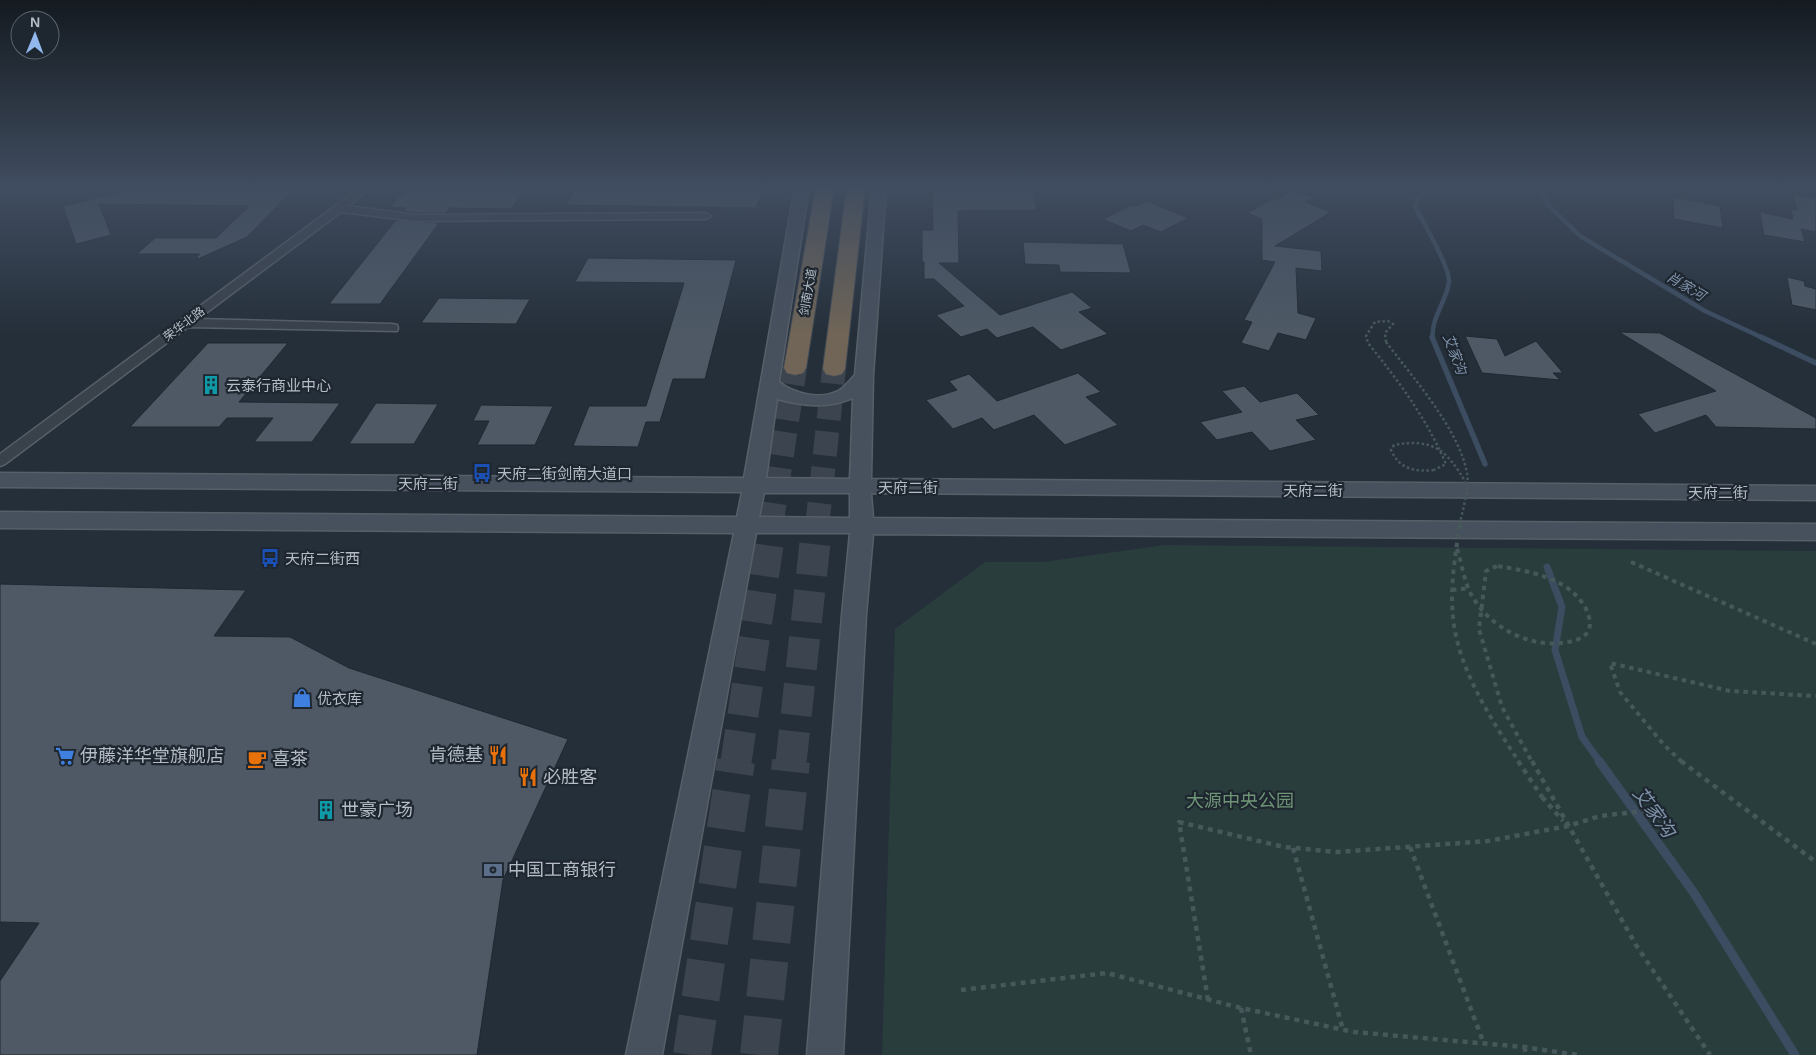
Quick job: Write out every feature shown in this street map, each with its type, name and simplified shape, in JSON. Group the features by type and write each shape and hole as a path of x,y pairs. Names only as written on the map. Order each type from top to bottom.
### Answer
{"highway":[{"name":"剑南大道","path":"795,368 818,236"},
{"path":"834,369 850,236"}],"main road":[{"path":"644,1055 754,486 794,236"},
{"path":"825,1055 854,615 862,525 860,486 864,376 875,236"},
{"path":"769,384 782,394 796,398 825,401 846,394 864,376"},
{"name":"天府二街","path":"0,480 1816,493"},
{"path":"0,520 1816,532"}],"street":[{"name":"荣华北路","path":"0,461 301,236"},
{"path":"186,323 392,328"}],"path":[{"path":"1466,483 1455,463 1446,453 1433,446 1416,442 1403,443 1394,446 1391,450 1393,458 1402,466 1412,470 1434,470 1446,464 1434,438 1405,389 1368,343 1366,336 1375,322 1388,321 1393,324 1384,333 1386,342 1441,416 1465,462 1468,475 1452,573 1453,620 1457,639 1472,676 1504,739 1542,797 1568,826"},
{"path":"1457,548 1472,597 1494,621 1525,639 1542,644 1560,644 1575,641 1586,634 1590,626 1587,613 1579,600 1553,580 1536,573 1497,566 1486,572 1479,629 1502,707 1636,945 1710,1055"},
{"path":"1631,562 1816,644"},
{"path":"1452,590 1469,588"},
{"path":"1816,696 1730,691 1610,663 1620,692 1664,745 1691,770 1789,840 1816,862"},
{"path":"1208,1000 1179,822 1293,848 1337,852 1488,842 1568,826 1600,816 1652,810"},
{"path":"1410,847 1484,1044"},
{"path":"1293,848 1343,1030"},
{"path":"960,990 1107,973 1241,1008 1343,1030 1524,1047 1578,1055"},
{"path":"1241,1008 1251,1055"},
{"path":"1524,1047 1527,1055"}],"green space":[{"name":"大源中央公园","path":"1165,545 1816,551 1816,1055 882,1055 895,629 985,562 1043,562"}],"building":[{"path":"73,236 106,236 76,244"},
{"path":"218,236 248,236 198,259 197,257 200,254 137,254 155,238 216,238"},
{"path":"383,236 429,236 380,304 329,304"},
{"path":"922,236 958,236 959,263 939,263 1000,315 1072,292 1092,308 1079,312 1108,334 1061,350 1033,327 997,338 987,329 961,337 936,315 964,306 934,279 924,279 924,262 922,262"},
{"path":"1262,236 1291,236 1275,246 1321,251 1322,271 1296,268 1298,313 1316,318 1306,340 1278,333 1269,351 1241,343 1252,322 1244,320 1275,262 1262,260"},
{"path":"1771,236 1803,236 1805,242"},
{"path":"1023,242 1123,244 1131,273 1060,272 1059,265 1025,264"},
{"path":"588,258 736,260 705,379 673,379 660,422 646,422 638,447 573,446 589,406 646,406 684,283 575,282"},
{"path":"1787,277 1804,281 1805,286 1816,289 1816,310 1792,305"},
{"path":"439,298 530,299 516,324 421,323"},
{"path":"1619,332 1660,333 1816,418 1816,429 1716,427 1706,415 1655,433 1638,414 1716,391"},
{"path":"1465,336 1497,339 1505,356 1536,341 1563,373 1553,373 1560,380 1482,373"},
{"name":"云泰行商业中心","path":"208,343 288,343 239,402 340,403 312,442 254,442 273,418 227,418 219,427 130,427"},
{"path":"1078,373 1101,392 1086,397 1118,425 1065,445 1034,415 994,430 982,418 953,429 926,400 957,390 949,381 969,374 997,401"},
{"path":"1244,386 1260,402 1297,393 1319,415 1296,420 1316,440 1270,451 1252,432 1217,440 1200,422 1242,412 1222,391"},
{"path":"376,403 438,404 414,444 349,444"},
{"path":"481,405 553,406 535,445 477,445 489,421 473,421"},
{"name":"世豪广场","path":"0,584 246,590 214,636 290,637 349,668 568,739 503,880 477,1055 0,1055 0,981 39,923 0,922"}],"waterway":[{"name":"艾家沟","path":"1430,236 1445,266 1449,282 1434,324 1433,338"},
{"name":"肖家河","path":"1580,236 1705,311 1763,338"},
{"name":"艾家沟","path":"1432,337 1485,464"},
{"name":"肖家河","path":"1761,337 1816,363"},
{"name":"艾家沟","path":"1547,567 1562,607 1555,650 1582,737 1600,762"},
{"name":"艾家沟","path":"1599,761 1694,893 1795,1055"}],"tunnel":[{"path":"771,527 795,368"},
{"path":"817,527 834,369"},
{"path":"736,762 771,525"},
{"path":"791,762 817,525"},
{"path":"692,1055 736,761"},
{"path":"759,1055 791,761"}],"place":[{"name":"云泰行商业中心","path":"211,385"},
{"name":"天府二街剑南大道口","path":"482,473"},
{"name":"天府二街西","path":"270,558"},
{"name":"优衣库","path":"302,698"},
{"name":"肯德基","path":"498,755"},
{"name":"伊藤洋华堂旗舰店","path":"65,756"},
{"name":"喜茶","path":"257,759"},
{"name":"必胜客","path":"528,777"},
{"name":"世豪广场","path":"326,810"},
{"name":"中国工商银行","path":"493,870"}]}
